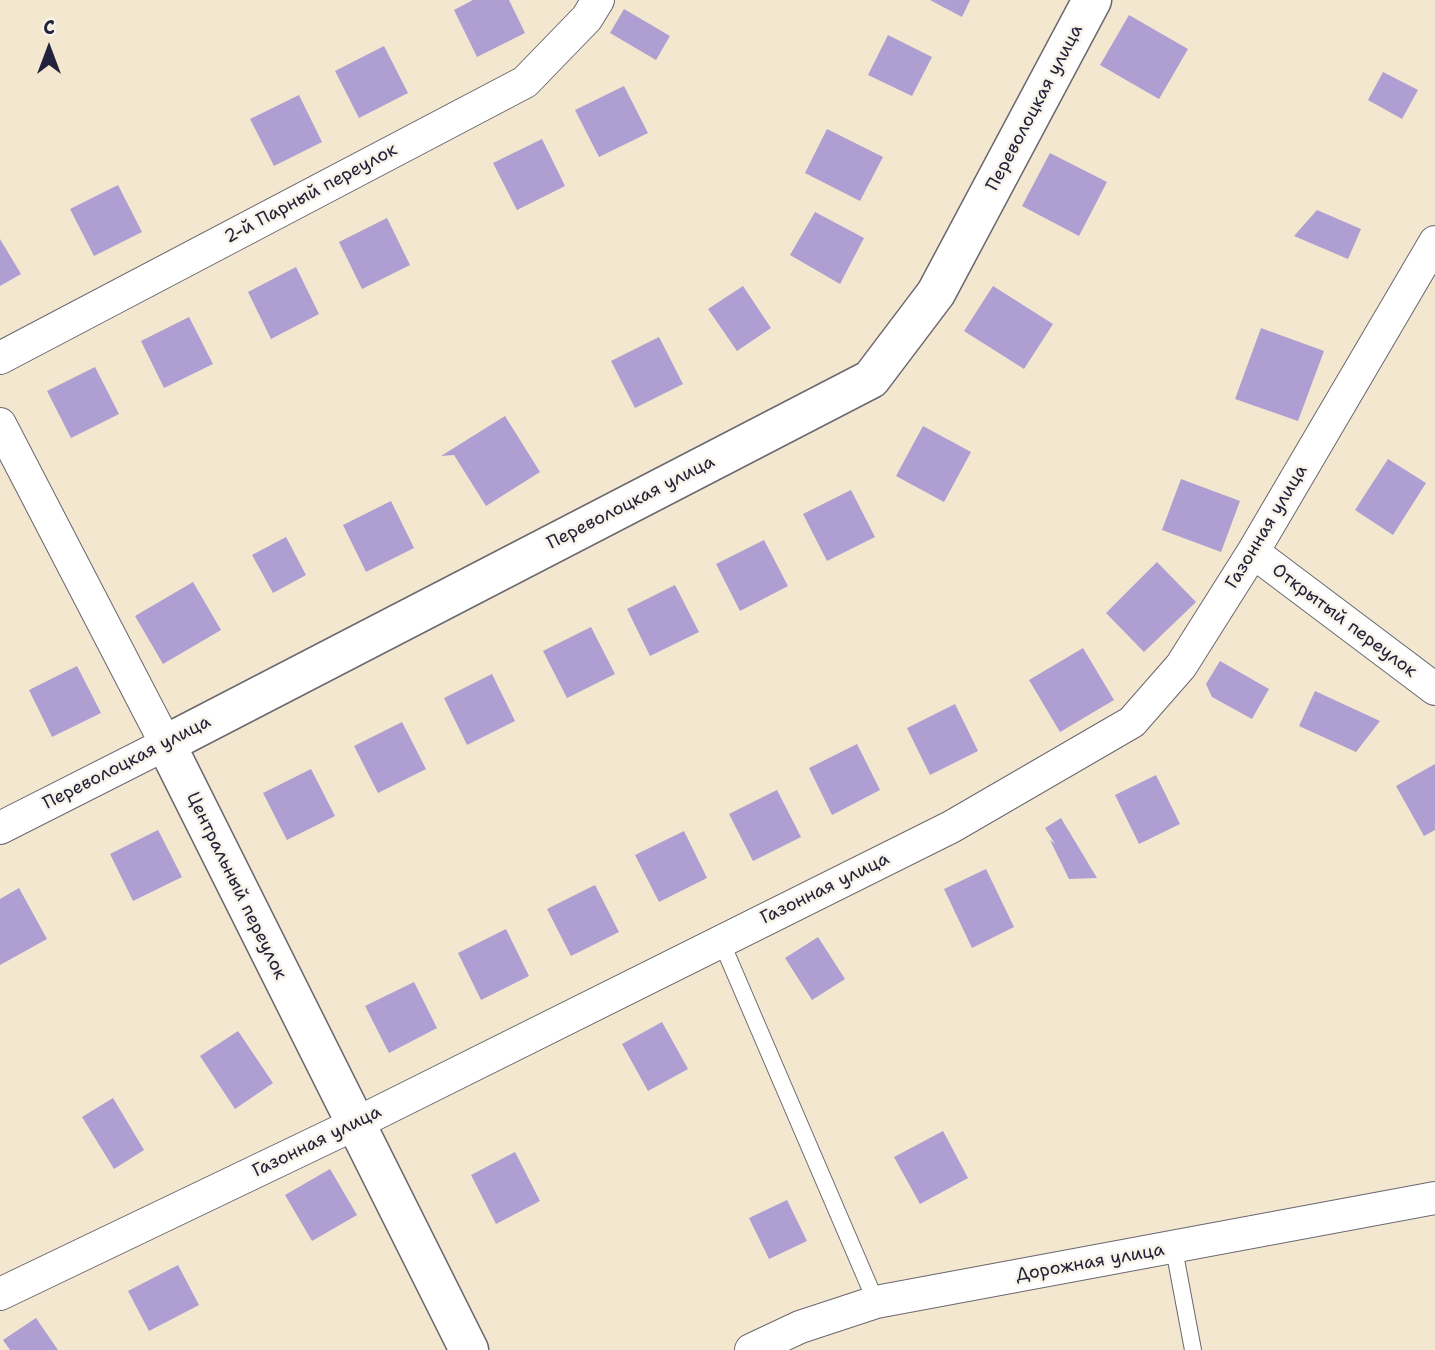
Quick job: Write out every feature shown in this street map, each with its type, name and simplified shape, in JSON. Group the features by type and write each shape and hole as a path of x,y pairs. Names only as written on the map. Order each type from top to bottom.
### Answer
{"street":[{"name":"2-й Парный переулок","path":"0,358 525,82 587,18 598,0"},
{"name":"Переволоцкая улица","path":"0,828 871,379 936,293 1092,0"},
{"name":"Газонная улица","path":"0,1294 355,1124 951,827 1132,722 1181,666 1253,552 1435,242"},
{"name":"Центральный переулок","path":"0,424 166,744 469,1350"},
{"name":"Открытый переулок","path":"1253,552 1435,689"},
{"name":"Дорожная улица","path":"751,1350 800,1327 876,1302 1435,1199"}],"lane":[{"path":"721,941 876,1302"},
{"path":"1174,1249 1193,1350"}],"building":[{"path":"473,0 509,0 525,33 477,57 454,10"},
{"path":"930,0 970,0 962,17"},
{"path":"624,9 670,36 656,60 610,33"},
{"path":"1129,15 1188,49 1159,99 1100,65"},
{"path":"888,35 932,57 912,96 868,75"},
{"path":"384,46 408,93 359,118 335,71"},
{"path":"1383,72 1418,90 1402,119 1368,100"},
{"path":"624,86 648,133 599,157 575,110"},
{"path":"299,95 322,142 274,166 250,119"},
{"path":"827,129 883,157 860,201 805,173"},
{"path":"542,139 565,186 517,210 493,163"},
{"path":"1050,153 1107,182 1079,236 1022,206"},
{"path":"118,185 142,232 94,256 70,209"},
{"path":"1317,210 1361,229 1348,259 1294,236"},
{"path":"815,212 864,238 840,284 790,255"},
{"path":"387,218 410,265 362,289 339,242"},
{"path":"0,239 21,274 0,286"},
{"path":"296,267 319,314 271,339 248,292"},
{"path":"743,286 771,328 737,351 708,309"},
{"path":"993,286 1053,324 1024,369 964,331"},
{"path":"189,317 213,364 164,388 141,341"},
{"path":"1261,328 1324,351 1298,421 1235,399"},
{"path":"659,337 683,384 635,408 611,361"},
{"path":"95,367 119,414 71,438 47,391"},
{"path":"505,416 540,472 486,506 454,455 441,456"},
{"path":"923,426 971,452 944,502 896,476"},
{"path":"1388,459 1426,483 1393,535 1355,510"},
{"path":"1181,479 1240,501 1221,552 1162,530"},
{"path":"851,490 875,537 827,561 803,514"},
{"path":"391,501 414,548 366,572 343,525"},
{"path":"286,537 306,575 273,593 252,555"},
{"path":"764,540 788,586 740,611 716,564"},
{"path":"1157,562 1196,602 1144,652 1106,613"},
{"path":"193,582 221,630 163,664 135,616"},
{"path":"675,585 699,632 650,656 627,609"},
{"path":"591,627 615,674 567,698 543,651"},
{"path":"1083,648 1114,700 1060,732 1029,680"},
{"path":"1220,661 1269,689 1252,719 1212,697 1206,684"},
{"path":"77,666 101,713 52,737 29,690"},
{"path":"492,674 515,721 467,745 444,698"},
{"path":"1315,691 1380,721 1356,752 1299,726"},
{"path":"955,704 978,751 930,775 907,728"},
{"path":"402,722 426,769 378,793 354,746"},
{"path":"857,744 880,790 832,815 809,768"},
{"path":"1435,764 1435,830 1424,836 1396,786"},
{"path":"311,769 335,816 287,840 263,793"},
{"path":"1156,775 1180,824 1139,844 1115,795"},
{"path":"777,790 801,837 753,861 729,814"},
{"path":"1061,818 1097,878 1069,879 1050,840 1055,844 1045,828"},
{"path":"158,830 182,877 133,901 110,854"},
{"path":"684,831 707,878 659,902 635,855"},
{"path":"986,869 1014,927 972,948 944,889"},
{"path":"595,885 619,932 571,956 547,909"},
{"path":"19,888 47,939 0,965 0,899"},
{"path":"506,929 529,976 481,1000 458,953"},
{"path":"818,937 845,979 812,1000 785,958"},
{"path":"414,982 437,1028 389,1053 365,1006"},
{"path":"662,1022 688,1069 648,1091 622,1044"},
{"path":"238,1031 273,1083 235,1109 200,1056"},
{"path":"113,1098 144,1150 114,1169 82,1117"},
{"path":"943,1131 968,1178 920,1204 894,1157"},
{"path":"515,1152 540,1201 496,1224 471,1175"},
{"path":"330,1169 357,1215 312,1241 285,1195"},
{"path":"787,1200 807,1241 769,1259 749,1218"},
{"path":"178,1265 199,1305 149,1331 128,1291"},
{"path":"36,1318 58,1350 10,1350 3,1340"}]}
